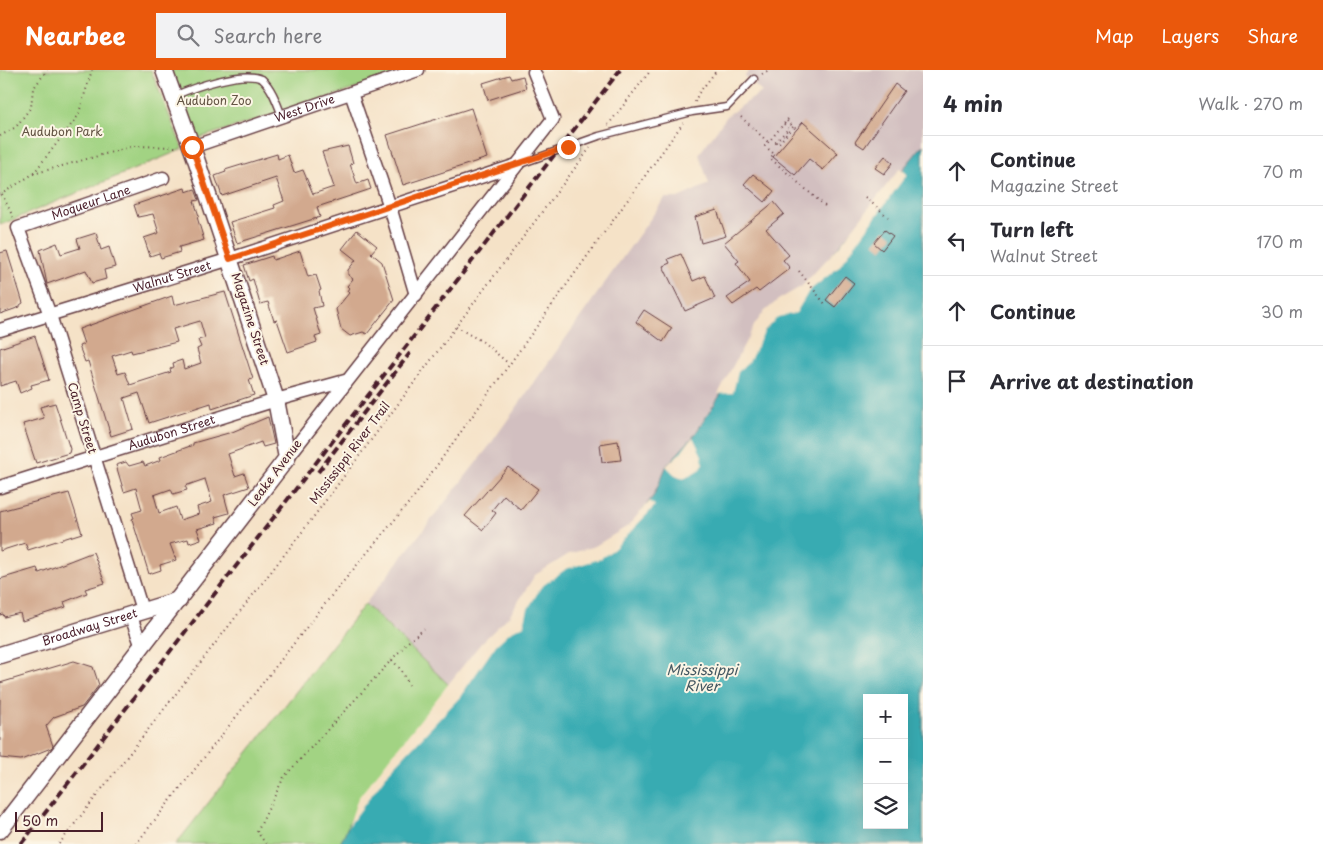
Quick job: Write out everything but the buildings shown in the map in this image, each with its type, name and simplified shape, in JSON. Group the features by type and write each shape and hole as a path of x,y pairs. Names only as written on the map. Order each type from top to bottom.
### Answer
{"street":[{"name":"Magazine Street","path":"164,70 192,147 276,400 287,458"},
{"name":"West Drive","path":"192,147 418,70"},
{"name":"Leake Avenue","path":"0,830 179,600 345,381 416,295 514,166 553,119 534,72"},
{"path":"351,93 390,207 416,295"},
{"name":"Walnut Street","path":"0,330 230,259 514,166"},
{"name":"Moqueur Lane","path":"18,228 163,178"},
{"name":"Camp Street","path":"18,228 50,315 94,458 136,612 142,647"},
{"name":"Audubon Street","path":"0,488 276,400 345,381"},
{"name":"Broadway Street","path":"0,655 179,600"}],"lane":[{"path":"173,96 238,72 250,73 261,78 270,89 282,116"},
{"path":"514,166 599,136 692,112 727,107 754,79"}],"path":[{"path":"0,136 16,127 31,107 33,88 48,70"},
{"path":"32,174 78,116 92,70"},
{"name":"Mississippi River Trail","path":"59,844 309,523 455,326 651,70"},
{"path":"136,844 332,595 417,493 662,149 692,112 698,94 717,70"},
{"path":"741,117 768,142"},
{"path":"796,130 788,120 765,146 774,154 770,158 825,206"},
{"path":"784,124 788,128 776,142 778,144 793,127"},
{"path":"18,228 1,194 32,174 134,146 192,147"},
{"path":"866,197 888,217"},
{"path":"799,271 825,304"},
{"path":"455,326 482,342 509,364"},
{"path":"266,844 257,832 284,777 392,660 424,630"},
{"path":"392,660 402,671 409,685"}],"shaded area":[{"path":"750,70 923,70 923,145 720,395 693,437 667,465 654,495 630,527 511,618 360,800 340,844 176,844 487,449 665,198 678,198 709,184 699,154 728,115 762,92 754,85 756,82 751,76 748,79 745,76"}],"green space":[{"name":"Audubon Park","path":"0,70 151,70 183,149 0,225"},
{"name":"Audubon Zoo","path":"169,70 415,70 196,139"},
{"path":"365,604 449,685 360,800 340,844 176,844"}],"water":[{"name":"Mississippi River","path":"923,145 923,844 340,844 360,800 511,618 535,577 596,548 630,527 654,495 667,465 693,437 721,394 741,355 804,288"}],"pier":[{"path":"900,168 907,174 839,267 809,291 796,313 778,317 765,330 749,362 738,372 733,393 718,394 755,324 764,312 778,300 802,286 839,246"},
{"path":"693,437 702,456 703,463 700,469 685,478 676,476 666,466"},
{"path":"650,501 655,506 614,549 600,559 566,569 541,587 528,609 524,625 510,632 496,645 460,697 387,774 348,827 358,798 481,643 509,616 535,575 569,554 595,546 628,526"}],"railway":[{"path":"21,844 620,70"},
{"path":"318,472 410,353"}],"route":[{"path":"192,147 230,259 568,147"}]}
